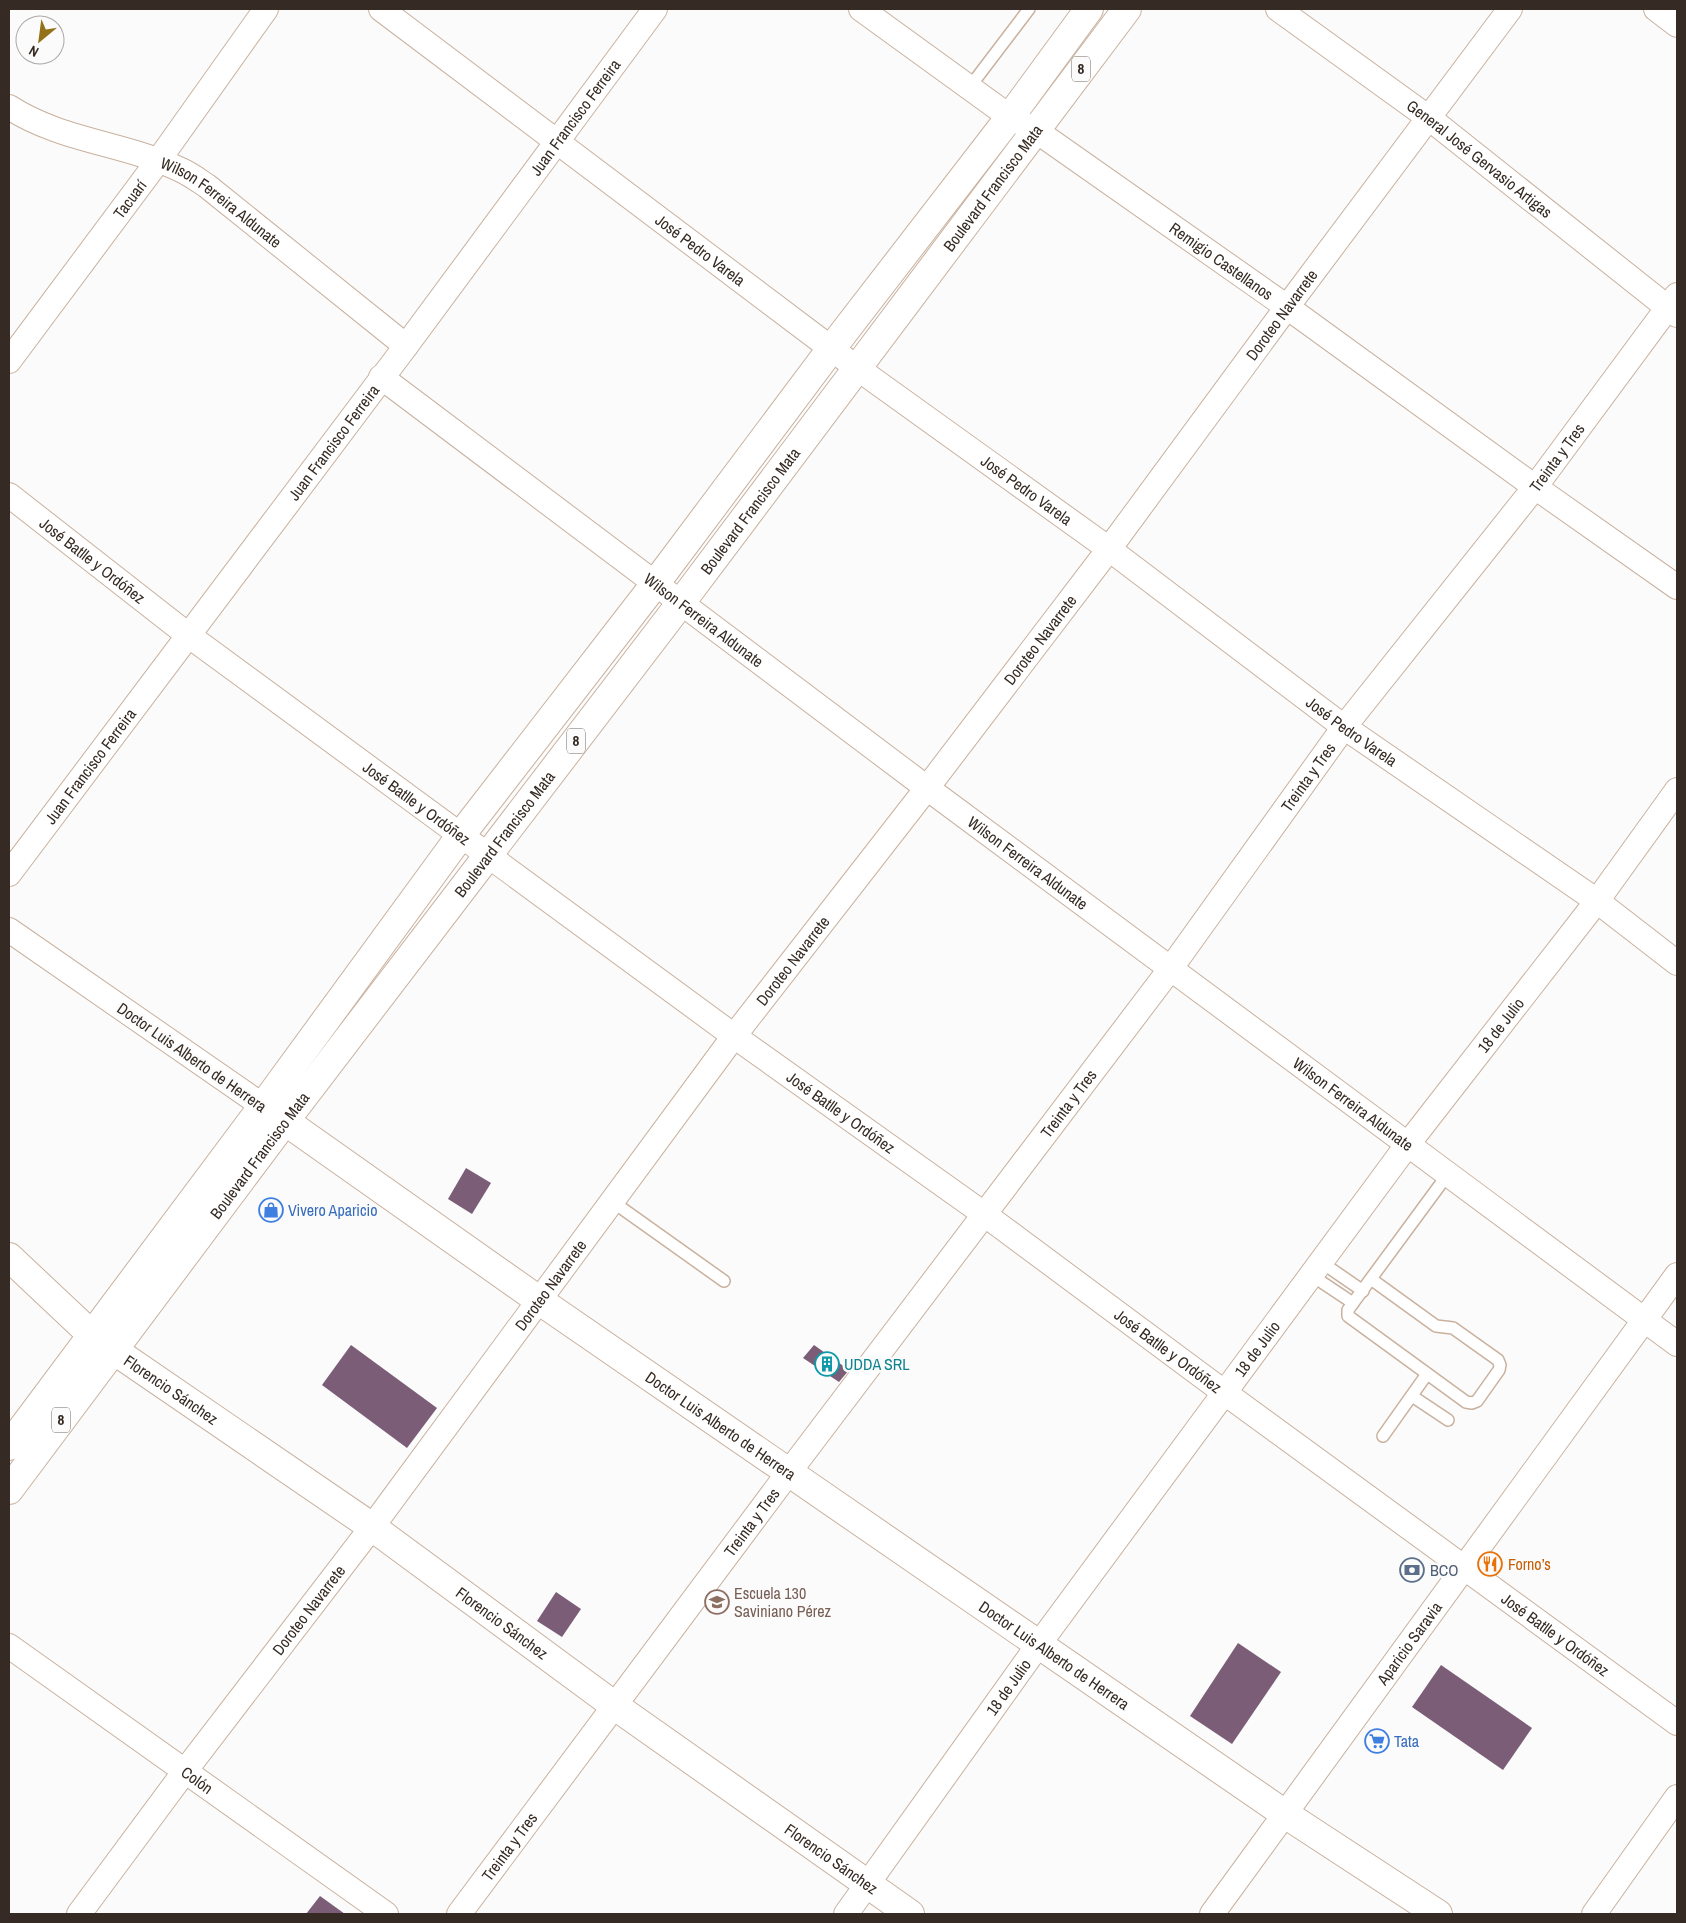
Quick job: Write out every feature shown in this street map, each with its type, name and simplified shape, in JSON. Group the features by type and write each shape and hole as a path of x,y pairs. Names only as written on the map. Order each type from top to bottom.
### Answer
{"main road":[{"name":"Boulevard Francisco Mata","path":"9,1490 103,1343 274,1114 461,835 655,584 831,349 1010,117 1089,9"},
{"name":"Boulevard Francisco Mata","path":"274,1114 489,855 1127,9"},
{"name":"Doctor Luis Alberto de Herrera","path":"274,1114 540,1301 1285,1814 1438,1914"},
{"name":"Florencio Sánchez","path":"9,1257 103,1343 372,1527 615,1706 910,1914"},
{"name":"Boulevard Francisco Mata","path":"9,1446 103,1343"}],"street":[{"name":"Tacuarí","path":"9,361 158,161 266,9"},
{"name":"José Pedro Varela","path":"381,9 831,349 1109,549 1344,727 1597,900 1677,963"},
{"name":"Juan Francisco Ferreira","path":"9,874 406,346 655,9"},
{"name":"Remigio Castellanos","path":"861,9 1010,117 1035,130 1287,307 1535,487 1677,587"},
{"name":"General José Gervasio Artigas","path":"1278,9 1429,118 1674,306"},
{"name":"Doroteo Navarrete","path":"78,1914 185,1770 372,1527 734,1036 927,788 1109,549 1510,9"},
{"path":"1656,9 1677,25"},
{"name":"Wilson Ferreira Aldunate","path":"9,107 49,128 158,161 181,170 207,186 406,346"},
{"name":"Treinta y Tres","path":"459,1914 789,1472 1171,968 1344,727 1535,487 1674,306"},
{"name":"Wilson Ferreira Aldunate","path":"381,377 680,604 1677,1344"},
{"name":"José Batlle y Ordóñez","path":"9,495 188,635 734,1036 984,1214 1224,1393 1677,1723"},
{"name":"18 de Julio","path":"846,1914 1039,1644 1408,1144 1597,900 1677,790"},
{"name":"Doctor Luis Alberto de Herrera","path":"9,930 274,1114"},
{"name":"Aparicio Saravia","path":"1212,1914 1677,1275"},
{"name":"Colón","path":"9,1646 386,1914"},
{"path":"1594,1914 1677,1797"}],"lane":[{"path":"970,88 1029,9"},
{"path":"1371,1279 1436,1326 1453,1328 1498,1360 1500,1370 1477,1401 1472,1403 1466,1402 1348,1316 1348,1310 1448,1174"},
{"path":"612,1202 724,1281"},
{"path":"1316,1269 1362,1291"},
{"path":"1316,1269 1353,1303"},
{"path":"1383,1436 1427,1374"},
{"path":"1412,1396 1448,1420"}],"building":[{"path":"466,1168 491,1183 472,1214 448,1199"},
{"path":"351,1345 437,1408 407,1448 322,1385"},
{"name":"UDDA SRL","path":"814,1345 849,1370 839,1382 803,1358"},
{"path":"556,1592 581,1609 562,1637 537,1621"},
{"path":"1238,1643 1281,1672 1232,1744 1190,1716"},
{"path":"1441,1665 1532,1728 1503,1770 1412,1707"},
{"path":"320,1896 345,1914 306,1914"}],"place":[{"name":"Vivero Aparicio","path":"271,1210"},
{"name":"UDDA SRL","path":"827,1364"},
{"name":"Forno’s","path":"1490,1564"},
{"name":"BCO","path":"1412,1570"},
{"name":"Escuela 130 Saviniano Pérez","path":"717,1602"},
{"name":"Tata","path":"1377,1741"}]}
